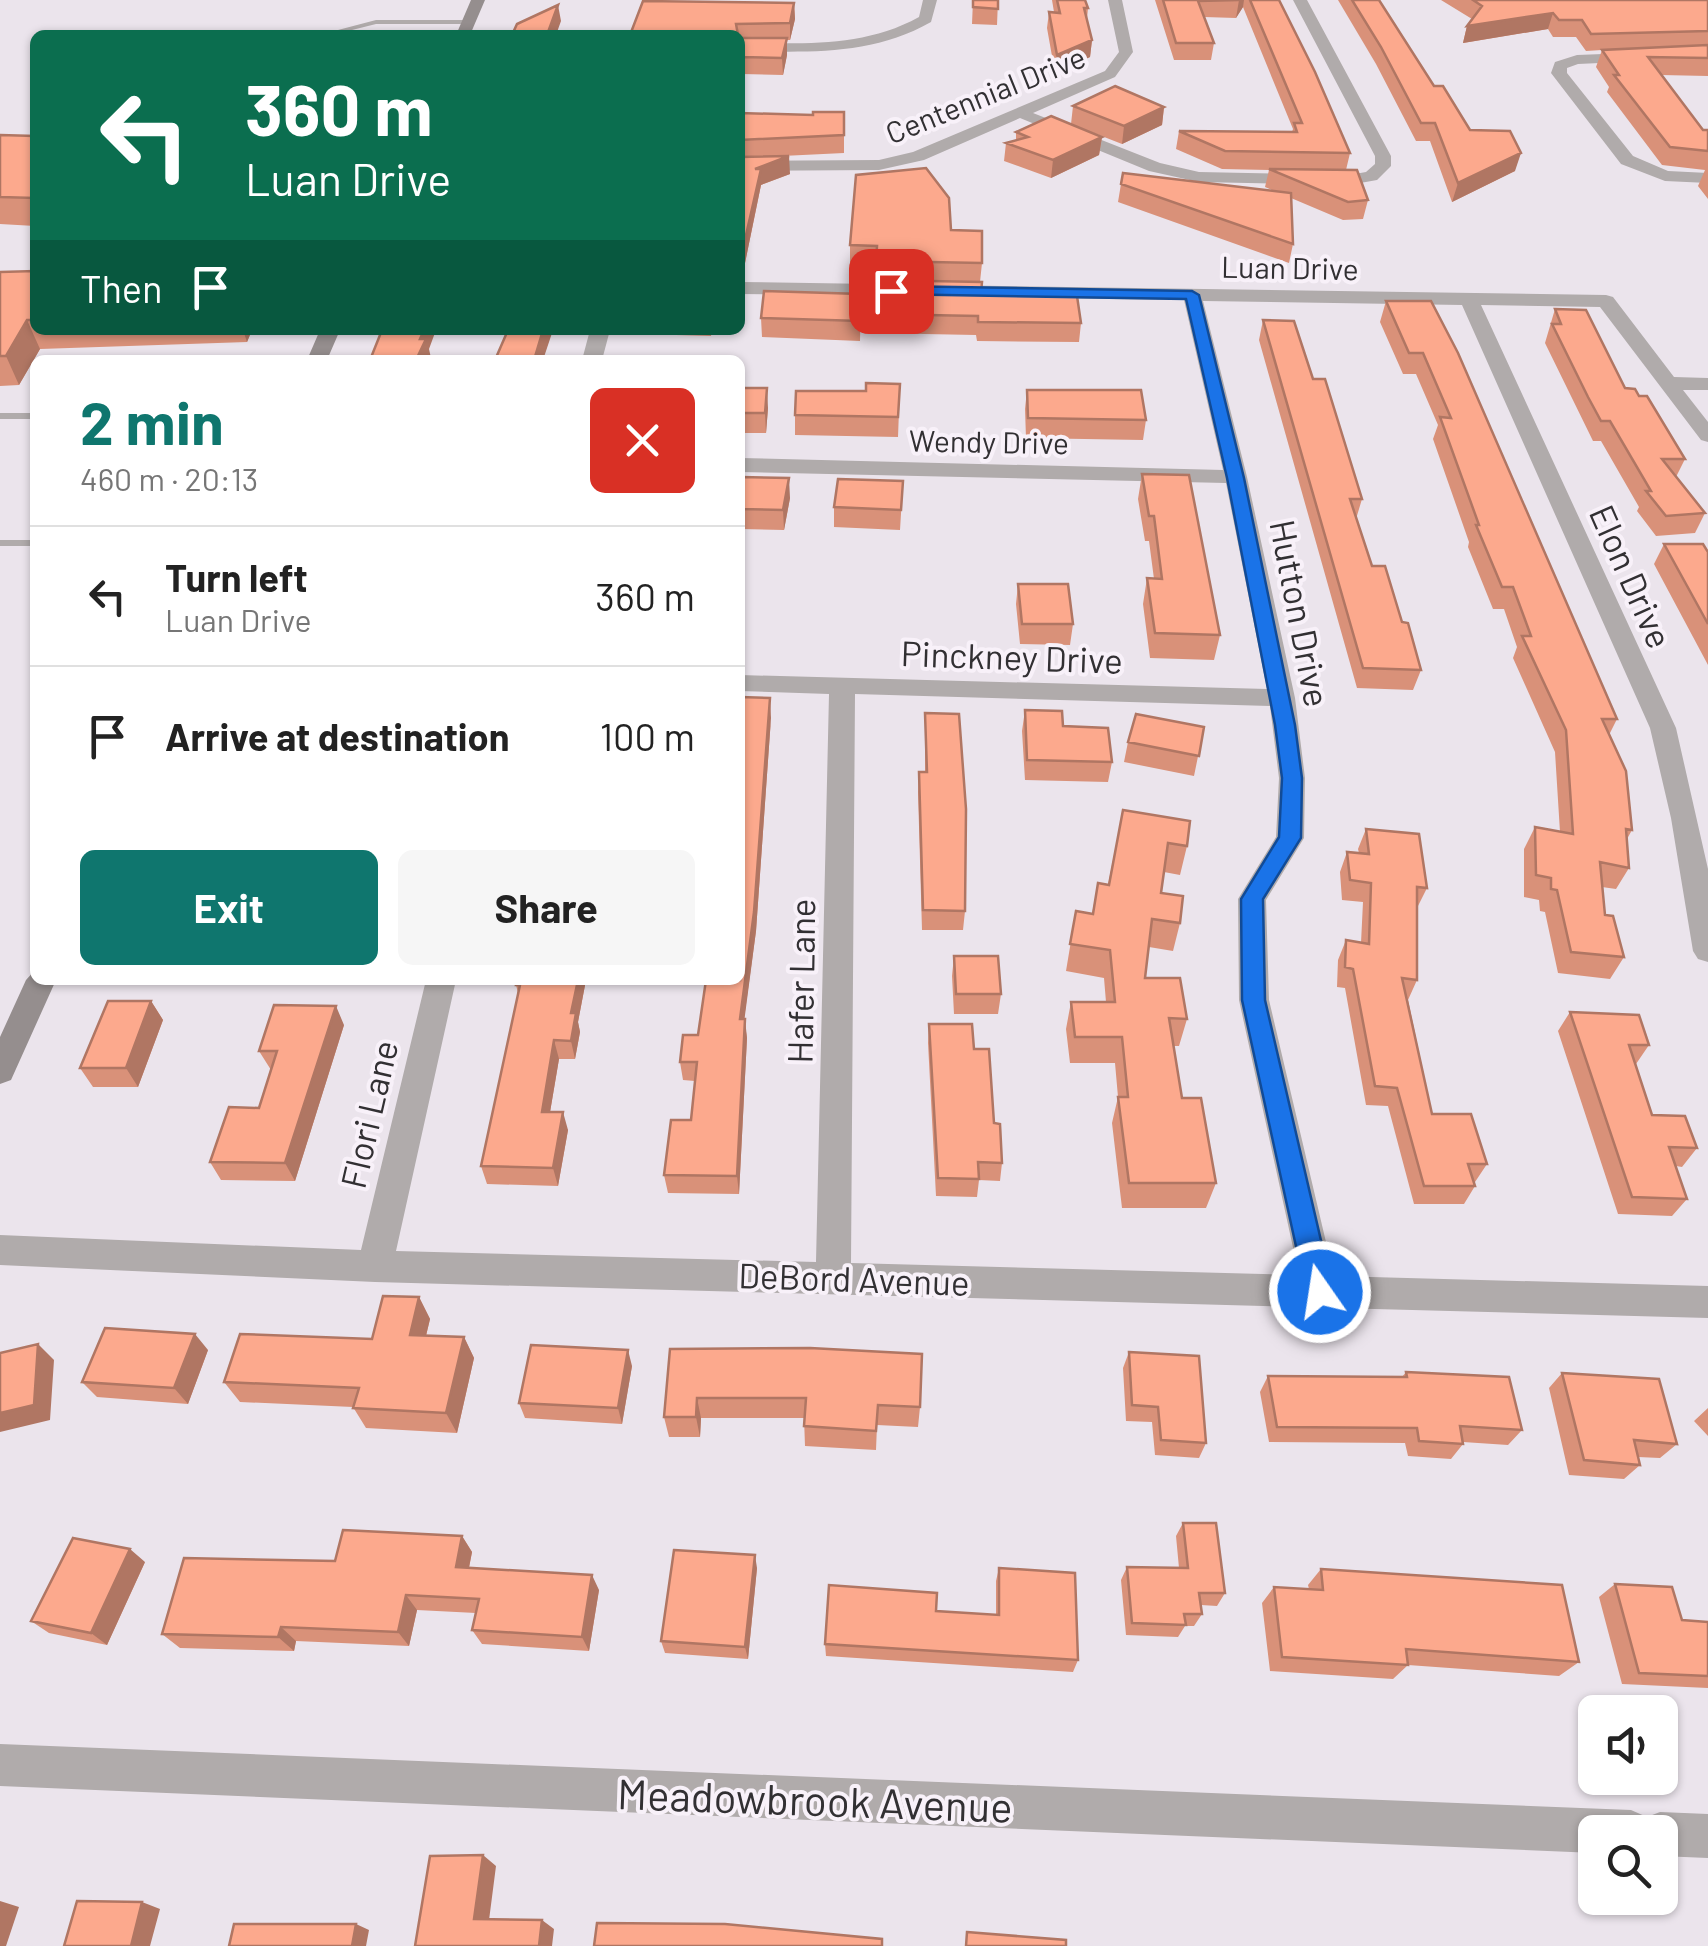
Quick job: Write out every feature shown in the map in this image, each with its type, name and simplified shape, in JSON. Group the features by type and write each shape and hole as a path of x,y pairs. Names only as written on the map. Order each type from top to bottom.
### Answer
{"street":[{"path":"466,28 478,0"},
{"path":"745,47 878,42 926,19 930,0"},
{"name":"Centennial Drive","path":"745,166 879,165 918,156 1110,74 1121,64 1126,52 1115,0"},
{"path":"1020,113 1155,167 1198,177 1349,180 1371,176 1382,166 1383,156 1300,0"},
{"path":"1708,54 1577,60 1560,65 1559,73 1627,160 1665,176 1708,178"},
{"name":"Luan Drive","path":"745,288 1600,301 1611,307 1666,383"},
{"name":"Hutton Drive","path":"1192,295 1236,478 1282,698 1292,778 1290,838 1252,899 1254,1000 1320,1292"},
{"name":"Elon Drive","path":"1468,300 1662,728 1685,818 1708,951"},
{"path":"1666,383 1708,384"},
{"path":"1666,383 1708,436"},
{"name":"Wendy Drive","path":"745,465 1236,478"},
{"name":"Pinckney Drive","path":"745,683 1282,698"},
{"name":"Hafer Lane","path":"833,1276 842,686"},
{"path":"0,1072 8,1035 38,985"},
{"name":"Flori Lane","path":"374,1266 439,985"},
{"name":"DeBord Avenue","path":"0,1250 374,1266 1708,1302"},
{"name":"Meadowbrook Avenue","path":"0,1766 1578,1830"},
{"path":"1678,1835 1708,1836"}],"lane":[{"path":"344,30 376,22 466,28"},
{"path":"0,416 30,416"},
{"path":"0,543 30,543"}],"building":[{"path":"973,0 998,0 998,9 973,7"},
{"path":"1057,0 1085,0 1092,40 1057,55 1049,12 1060,13"},
{"path":"1163,0 1239,0 1198,1 1214,43 1176,43"},
{"path":"1250,0 1279,0 1350,153 1225,151 1179,131 1297,132 1294,123 1302,123"},
{"path":"1352,0 1379,0 1434,86 1443,86 1470,130 1510,131 1521,153 1458,183 1435,123 1421,123"},
{"path":"1473,0 1708,0 1708,31 1591,34 1582,20 1559,20 1553,13 1467,26 1482,6"},
{"path":"643,1 794,3 790,23 736,24 737,30 632,30"},
{"path":"558,5 549,30 514,30 517,24"},
{"path":"745,38 787,38 782,58 745,57"},
{"path":"1708,45 1708,58 1648,57 1703,130 1708,130 1708,151 1670,147 1614,75 1619,75 1602,50"},
{"path":"1115,86 1164,107 1124,126 1073,106"},
{"path":"844,112 844,135 745,140 745,113"},
{"path":"1051,116 1102,137 1053,160 1006,143 1028,137 1016,132"},
{"path":"0,135 30,136 30,198 0,197"},
{"path":"789,156 755,169 761,169 745,240 745,157"},
{"path":"926,168 949,198 951,230 982,231 982,263 876,261 877,246 850,245 856,175"},
{"path":"1269,169 1357,170 1368,200 1348,202"},
{"path":"1123,173 1291,193 1293,244 1121,184"},
{"path":"30,271 30,320 6,356 0,356 0,272"},
{"path":"875,280 982,282 981,294 1077,296 1081,323 978,322 978,316 874,314"},
{"path":"764,291 861,294 860,321 761,318"},
{"path":"1386,301 1431,301 1458,353 1617,719 1602,719 1626,771 1632,830 1626,829 1629,868 1600,862 1605,915 1613,916 1624,957 1571,952 1557,890 1551,889 1551,878 1536,875 1535,827 1573,834 1566,730 1522,636 1531,636 1513,587 1502,587 1476,525 1440,417 1451,418 1423,353 1409,353"},
{"path":"1555,309 1586,310 1625,388 1647,396 1685,459 1662,459 1705,513 1666,516 1646,491 1651,491 1610,421 1601,421 1588,397 1552,324 1561,324"},
{"path":"1263,320 1294,321 1313,379 1325,379 1362,499 1350,499 1372,566 1385,566 1402,622 1408,623 1421,670 1363,668"},
{"path":"380,335 422,335 420,339 426,339 418,355 372,355"},
{"path":"506,335 542,335 536,355 497,355"},
{"path":"866,383 900,384 898,417 795,415 796,391 866,391"},
{"path":"745,388 767,388 765,413 745,413"},
{"path":"1027,390 1141,390 1146,420 1028,418"},
{"path":"1142,474 1189,475 1220,635 1155,633 1147,578 1162,579 1154,516 1149,516"},
{"path":"745,477 789,478 783,510 745,509"},
{"path":"838,479 903,481 901,510 834,507"},
{"path":"1664,544 1703,544 1708,552 1708,624"},
{"path":"1018,584 1068,584 1073,624 1022,624"},
{"path":"745,697 770,698 745,981"},
{"path":"1025,710 1062,711 1063,726 1108,728 1112,762 1027,760"},
{"path":"925,713 959,714 966,809 965,911 923,910 919,772 927,772"},
{"path":"1136,714 1204,727 1199,756 1128,742"},
{"path":"1123,810 1190,821 1187,846 1168,843 1161,893 1183,896 1180,923 1152,919 1145,978 1180,978 1187,1019 1169,1018 1182,1098 1201,1098 1216,1183 1129,1183 1118,1097 1128,1097 1122,1037 1075,1037 1071,1002 1115,1002 1110,950 1070,944 1076,911 1093,914 1098,883 1109,885"},
{"path":"1366,829 1419,834 1427,888 1417,887 1417,980 1402,978 1432,1114 1471,1114 1487,1164 1468,1164 1475,1186 1424,1186 1397,1088 1375,1086 1353,969 1345,967 1346,940 1369,944 1371,883 1350,880 1347,852 1369,854"},
{"path":"954,956 998,956 1001,994 956,994"},
{"path":"520,985 577,985 571,1041 554,1040 542,1112 563,1112 553,1168 481,1166"},
{"path":"705,985 744,985 740,1019 745,1019 737,1176 664,1175 671,1120 691,1120 697,1062 680,1062 683,1035 698,1035"},
{"path":"108,1001 151,1001 126,1068 80,1068"},
{"path":"274,1005 336,1006 285,1163 210,1162 229,1107 259,1108 277,1051 259,1051"},
{"path":"1570,1012 1639,1015 1649,1045 1629,1045 1652,1115 1685,1116 1697,1148 1669,1147 1687,1199 1632,1197"},
{"path":"929,1024 972,1024 974,1049 989,1049 994,1123 1000,1124 1002,1163 978,1162 979,1179 938,1178"},
{"path":"383,1296 419,1297 410,1335 464,1337 446,1413 353,1408 359,1388 224,1382 240,1334 372,1339"},
{"path":"105,1328 195,1334 174,1388 82,1382"},
{"path":"38,1344 34,1405 0,1413 0,1353"},
{"path":"531,1345 628,1350 618,1408 519,1403"},
{"path":"810,1348 922,1354 920,1407 878,1405 876,1431 804,1426 806,1398 697,1398 696,1417 664,1417 670,1349"},
{"path":"1129,1352 1199,1356 1206,1443 1161,1440 1158,1407 1132,1405"},
{"path":"1406,1372 1509,1377 1522,1430 1460,1426 1463,1444 1419,1441 1417,1428 1277,1427 1268,1376 1407,1377"},
{"path":"1562,1373 1659,1379 1677,1444 1634,1440 1640,1465 1584,1460"},
{"path":"1183,1523 1216,1523 1225,1593 1199,1593 1202,1614 1184,1614 1186,1625 1132,1623 1127,1567 1188,1568"},
{"path":"343,1530 462,1536 456,1567 592,1575 582,1637 472,1630 479,1599 406,1595 398,1632 281,1627 278,1637 162,1634 184,1558 335,1561"},
{"path":"73,1538 130,1549 91,1633 31,1621"},
{"path":"674,1550 755,1555 745,1647 661,1641"},
{"path":"999,1568 1075,1573 1078,1660 825,1644 829,1585 937,1593 936,1611 999,1615"},
{"path":"1321,1569 1562,1585 1579,1662 1406,1649 1408,1665 1282,1657 1274,1587 1323,1590"},
{"path":"1615,1584 1672,1587 1682,1620 1708,1622 1708,1676 1639,1673"},
{"path":"483,1855 474,1919 542,1920 539,1946 415,1946 430,1856"},
{"path":"77,1901 142,1902 131,1946 64,1946"},
{"path":"597,1923 725,1924 882,1939 882,1946 594,1946"},
{"path":"234,1924 356,1924 352,1946 229,1946"},
{"path":"967,1932 1066,1940 1066,1946 966,1946"}],"route":[{"path":"891,291 1192,295 1236,478 1282,698 1292,778 1290,838 1252,899 1254,1000 1320,1292"}]}
